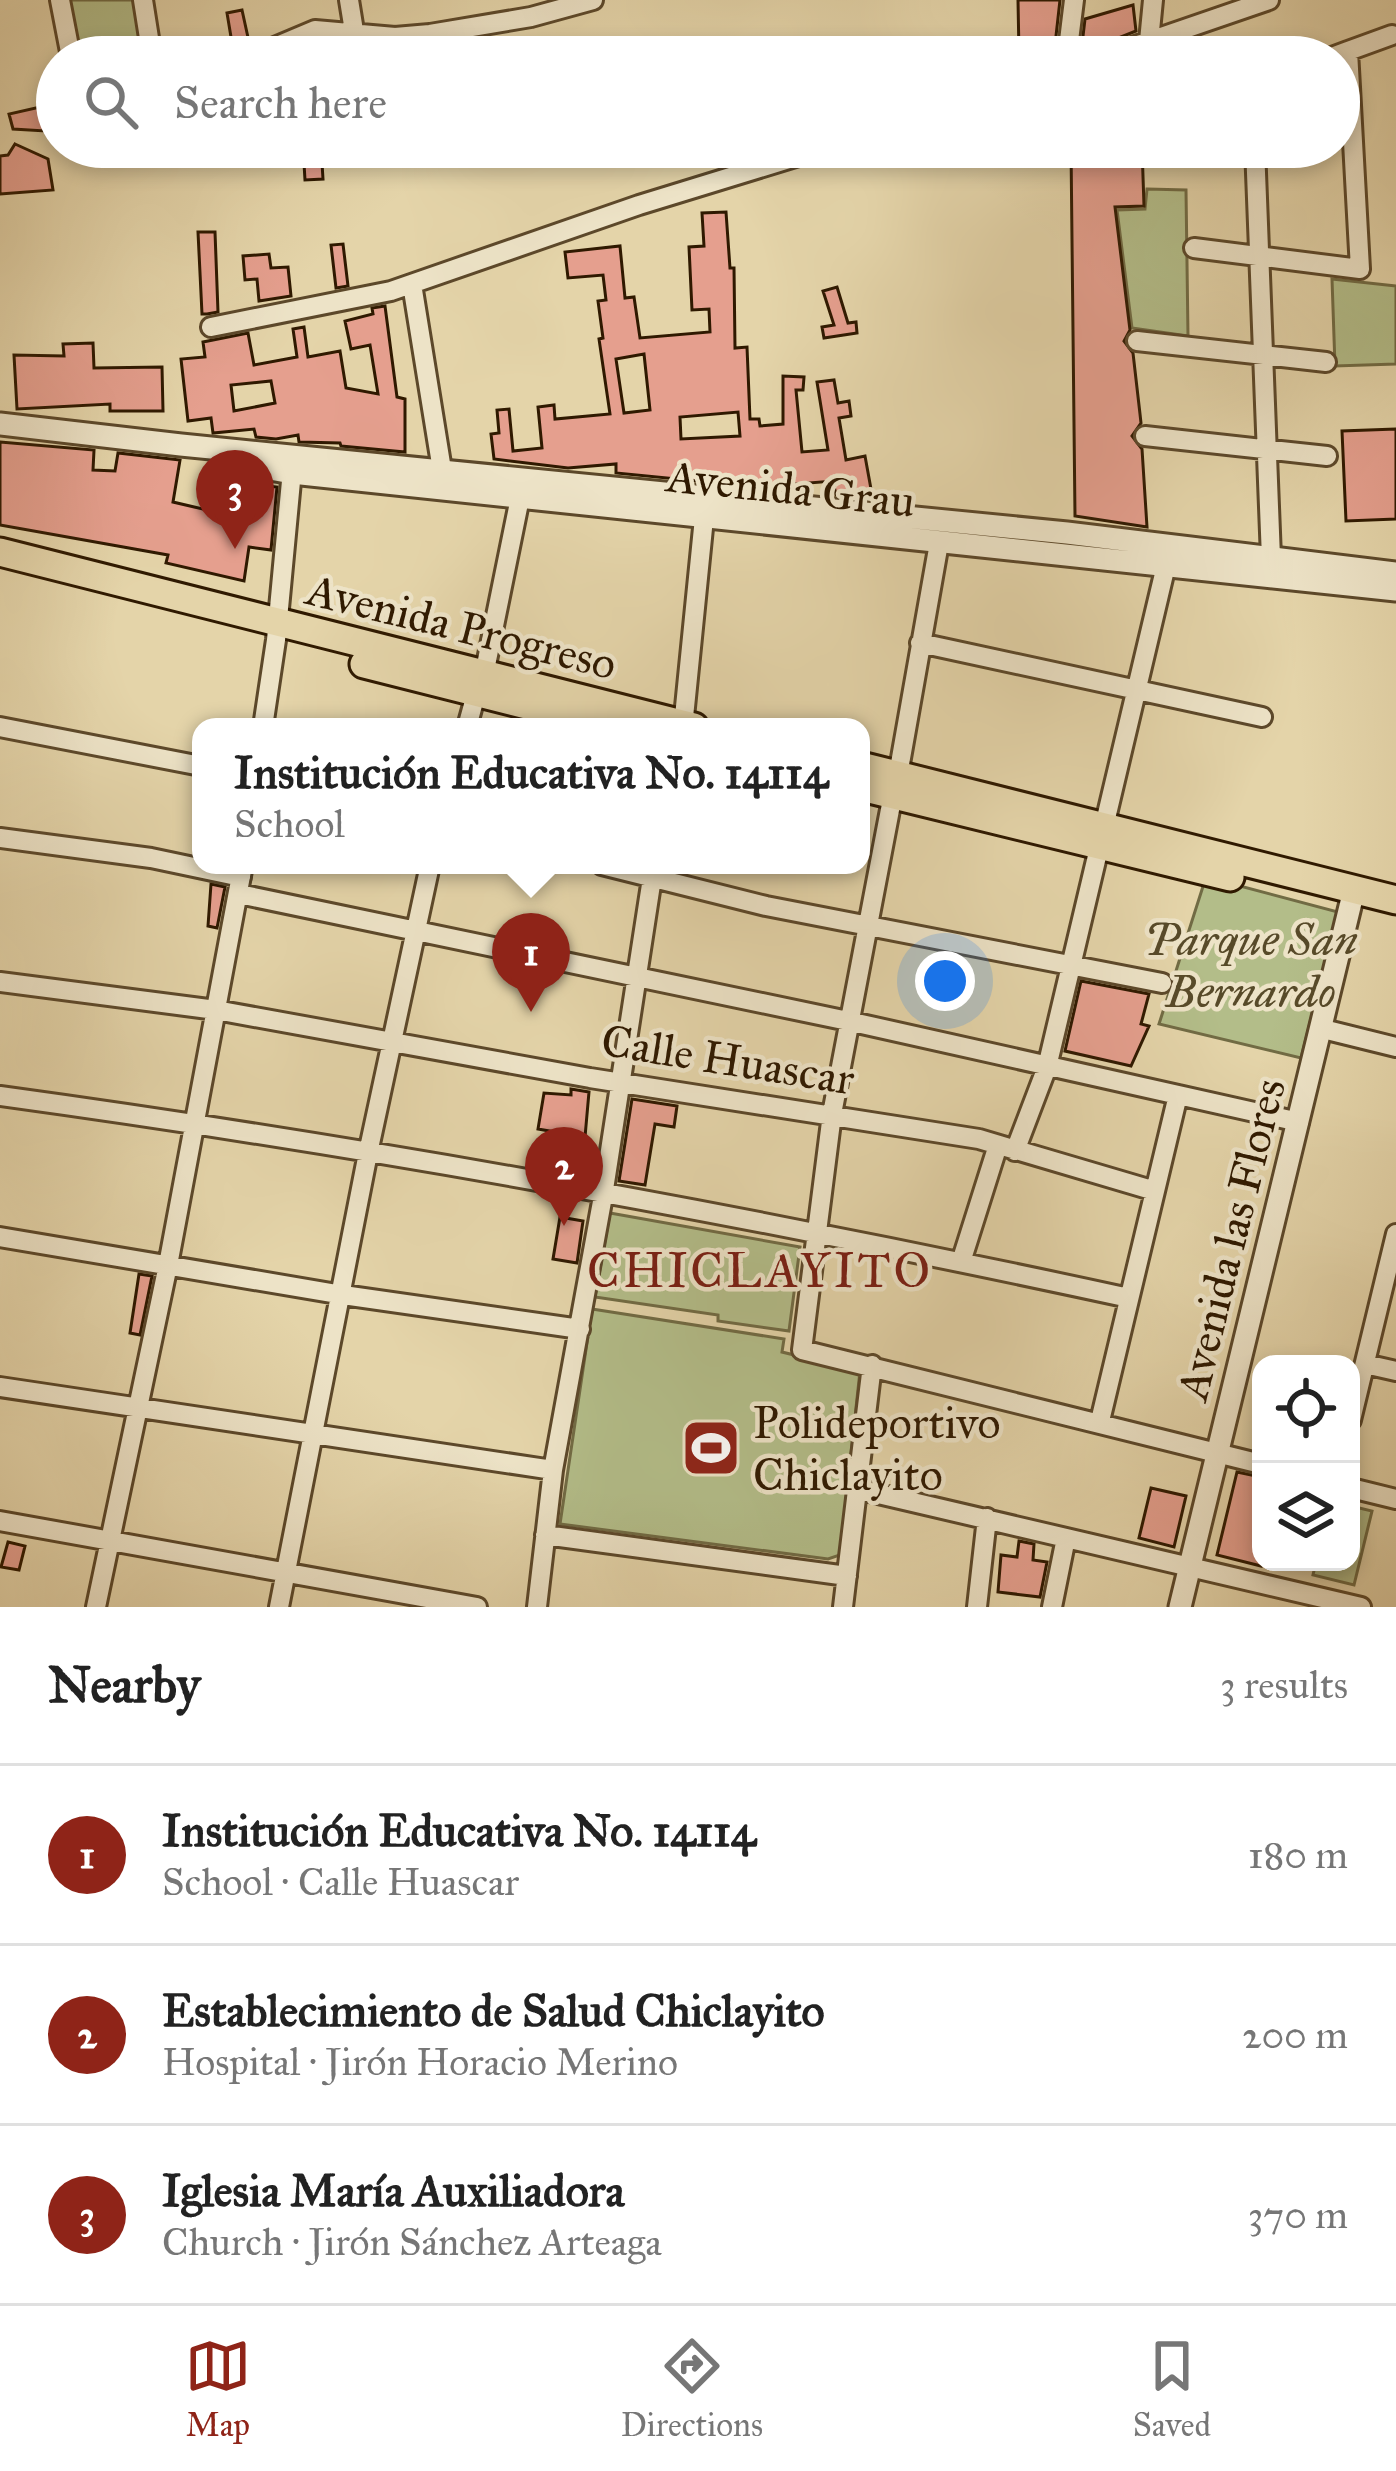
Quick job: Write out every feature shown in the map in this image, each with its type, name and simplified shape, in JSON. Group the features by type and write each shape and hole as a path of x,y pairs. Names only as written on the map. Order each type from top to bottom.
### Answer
{"main road":[{"name":"Avenida Progreso","path":"0,553 480,684 648,718"},
{"name":"Avenida Progreso","path":"0,569 277,632"},
{"name":"Avenida Progreso","path":"480,684 586,718"},
{"path":"870,771 895,785 1352,898 1396,900"},
{"path":"870,786 895,785"},
{"path":"1352,898 1396,919"}],"street":[{"path":"61,0 67,36"},
{"path":"142,0 148,36"},
{"path":"349,0 354,31"},
{"path":"405,36 531,17 592,0"},
{"path":"1070,36 1074,0"},
{"path":"1149,36 1153,0"},
{"path":"1164,36 1269,0"},
{"path":"302,36 316,30 387,36"},
{"path":"1360,47 1392,35"},
{"path":"211,327 412,284 760,168"},
{"path":"1257,168 1271,558"},
{"path":"1194,248 1360,268 1351,168"},
{"path":"412,284 442,470"},
{"path":"1137,341 1326,362"},
{"name":"Avenida Grau","path":"0,424 181,446 231,462 442,470 523,488"},
{"path":"1145,436 1327,456"},
{"path":"264,718 292,464"},
{"name":"Avenida Grau","path":"292,464 1168,556 1396,590"},
{"path":"469,718 523,488"},
{"path":"688,718 705,508"},
{"name":"Avenida Grau","path":"705,508 939,542 1271,558 1396,573"},
{"path":"939,542 832,1114 802,1350 1258,1463"},
{"path":"962,1262 1006,1148 1047,1067 1168,556"},
{"path":"920,643 1262,717"},
{"path":"0,728 192,764"},
{"path":"0,838 192,868"},
{"path":"279,1607 428,874"},
{"path":"537,1607 553,1470 603,1196 652,874"},
{"path":"662,874 766,907 1162,983"},
{"path":"96,1607 168,1265 241,879 415,928 633,979 848,1021 1300,1122"},
{"name":"Avenida las Flores","path":"1180,1607 1352,898"},
{"name":"Calle Huascar","path":"0,982 216,1010 619,1082 832,1114 1006,1148 1155,1191"},
{"path":"1322,1029 1396,1047"},
{"path":"1100,1421 1178,1095"},
{"path":"0,1096 368,1153 962,1262 1129,1298"},
{"path":"1360,1384 1396,1234"},
{"path":"0,1237 580,1329"},
{"path":"1365,1364 1396,1370"},
{"path":"843,1607 872,1365"},
{"path":"0,1387 553,1470"},
{"path":"857,1489 1187,1567 1302,1600 1361,1607"},
{"path":"1360,1490 1396,1499"},
{"path":"976,1607 987,1518"},
{"path":"0,1521 478,1607"},
{"path":"545,1535 847,1576"},
{"path":"1052,1607 1066,1538"}],"green space":[{"path":"69,0 134,0 140,36 75,36"},
{"path":"1147,189 1186,190 1188,336 1132,328 1117,210 1145,209"},
{"path":"1332,279 1396,286 1396,364 1335,366"},
{"name":"Parque San Bernardo","path":"1206,877 1338,912 1301,1058 1159,1024"},
{"path":"610,1213 800,1247 789,1331 595,1297"},
{"name":"Polideportivo Chiclayito","path":"592,1309 784,1339 782,1352 860,1371 840,1555 828,1559 560,1524"},
{"path":"1360,1508 1372,1511 1360,1560"},
{"path":"1314,1571 1357,1571 1354,1585 1313,1575"}],"building":[{"path":"1018,0 1060,0 1056,36 1019,36"},
{"path":"1133,5 1136,31 1124,36 1083,36 1085,19"},
{"path":"242,10 248,36 231,36 227,13"},
{"path":"36,108 36,130 13,129 9,114"},
{"path":"15,144 36,154 36,168 49,168 53,190 0,194 0,156 8,155"},
{"path":"304,168 322,168 323,179 305,180"},
{"path":"1071,168 1143,168 1144,206 1115,207 1130,330 1124,341 1133,353 1141,423 1132,436 1142,449 1147,527 1075,516"},
{"path":"726,212 730,268 734,268 735,348 747,347 750,419 759,419 760,426 783,424 783,376 804,377 803,390 796,390 802,452 828,450 817,382 834,380 838,403 849,401 851,416 839,418 846,460 865,456 871,489 836,495 833,481 758,487 616,473 616,464 568,468 494,459 491,434 499,433 497,410 509,409 513,451 542,448 538,407 554,405 555,419 610,414 599,339 603,338 598,301 606,300 603,275 568,278 565,252 620,246 625,298 634,297 640,338 710,332 709,309 692,310 689,247 704,246 702,213","holes":["644,354 650,410 624,413 616,359","738,412 740,436 681,439 680,417"]},
{"path":"198,232 215,232 218,312 207,314 202,314"},
{"path":"343,244 348,286 336,288 331,245"},
{"path":"269,254 271,268 288,267 291,296 259,301 257,279 245,280 243,256"},
{"path":"837,287 848,323 856,322 857,333 824,338 822,327 834,325 823,291"},
{"path":"385,306 397,397 405,399 405,452 299,442 298,435 256,437 254,429 213,433 211,418 188,421 181,359 205,357 203,342 248,333 254,365 297,357 293,329 304,327 308,357 340,351 346,388 378,394 370,345 351,349 345,321 373,314 372,308","holes":["271,381 275,403 234,411 231,385"]},
{"path":"93,343 94,368 162,367 163,411 110,411 110,404 17,409 14,355 64,356 63,344"},
{"path":"1396,429 1396,519 1346,521 1342,431"},
{"path":"0,442 94,450 93,470 115,471 118,453 180,460 173,502 224,514 227,482 277,487 271,550 249,547 244,581 166,563 168,555 0,525"},
{"path":"211,884 225,887 217,928 208,926"},
{"path":"1081,981 1149,994 1141,1024 1149,1026 1131,1066 1065,1051"},
{"path":"571,1089 589,1092 585,1137 538,1129 544,1093 571,1095"},
{"path":"632,1099 677,1106 674,1127 655,1124 645,1185 619,1181"},
{"path":"560,1217 583,1221 577,1263 553,1259"},
{"path":"139,1274 152,1276 140,1335 130,1333"},
{"path":"1237,1472 1252,1475 1252,1564 1217,1555"},
{"path":"1151,1488 1186,1496 1174,1547 1139,1538"},
{"path":"1019,1541 1034,1544 1033,1560 1047,1562 1040,1597 998,1592 1001,1555 1017,1557"},
{"path":"8,1542 25,1546 19,1570 1,1567"}],"place":[{"name":"Iglesia María Auxiliadora","path":"235,549"},
{"name":"Institución Educativa No. 14114","path":"531,1012"},
{"name":"Establecimiento de Salud Chiclayito","path":"564,1226"},
{"name":"Polideportivo Chiclayito","path":"711,1448"}],"district":[{"name":"CHICLAYITO","path":"760,1270"}]}
